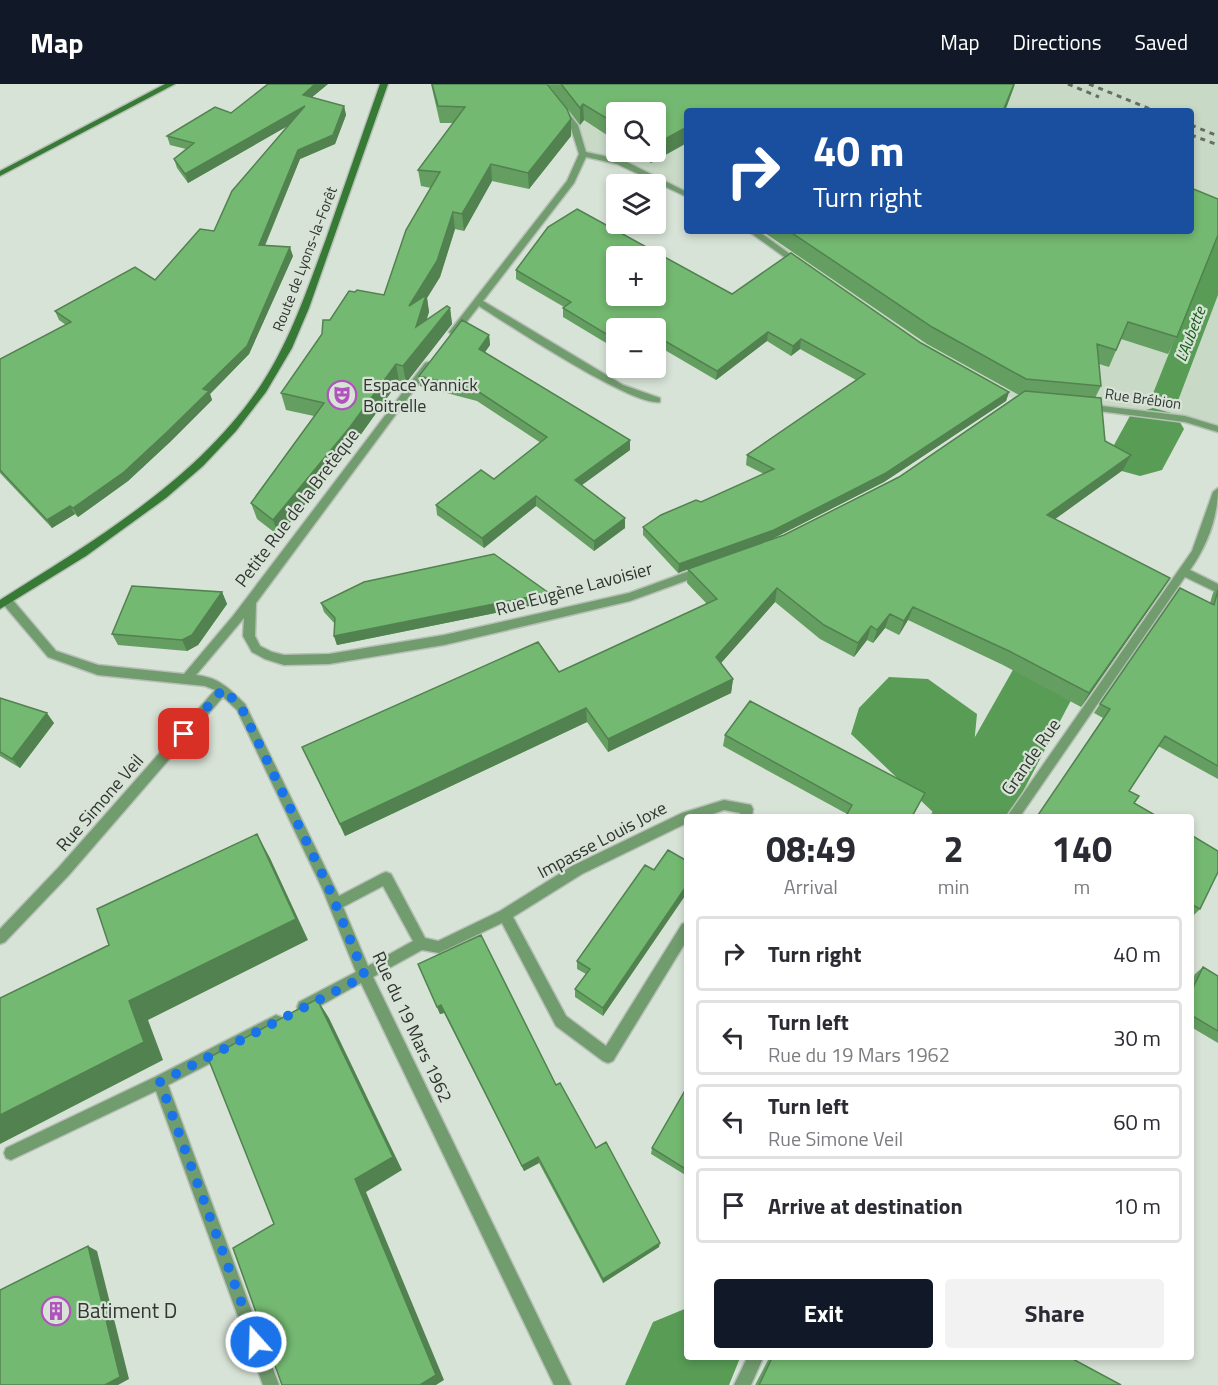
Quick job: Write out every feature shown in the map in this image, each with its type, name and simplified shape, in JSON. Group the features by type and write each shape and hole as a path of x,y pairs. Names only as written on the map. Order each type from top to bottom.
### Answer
{"main road":[{"path":"0,174 171,84"},
{"name":"Route de Lyons-la-Forêt","path":"4,603 121,528 167,491 233,428 261,390 286,349 307,301 384,84"}],"street":[{"path":"450,337 571,182 583,154 574,125 541,84"},
{"path":"583,154 620,162 684,194"},
{"path":"756,234 806,268"},
{"path":"478,302 620,387 657,400"},
{"name":"Petite Rue de la Bretèque","path":"187,678 250,601 436,355"},
{"name":"Rue Brébion","path":"1079,406 1172,417 1218,429"},
{"name":"Grande Rue","path":"1015,814 1197,552 1218,492"},
{"name":"Rue Eugène Lavoisier","path":"250,601 249,636 256,649 284,660 329,659 444,640 630,597 711,568"},
{"path":"1184,571 1218,590"},
{"path":"4,603 52,654 98,670 126,675 207,681 223,689"},
{"name":"Rue du 19 Mars 1962","path":"223,689 241,707 336,904 365,976 563,1385"},
{"name":"Rue Simone Veil","path":"0,938 64,871 223,689"},
{"name":"Impasse Louis Joxe","path":"696,814 724,805 747,809 746,814"},
{"name":"Impasse Louis Joxe","path":"11,1153 160,1082 365,976 420,944 439,947 505,915 577,870 684,818"},
{"path":"336,904 386,878 420,944"},
{"path":"505,915 561,1021 608,1056 684,933"},
{"path":"160,1082 272,1385"},
{"path":"742,1385 754,1360"}],"shaded area":[{"path":"541,84 1218,84 1218,429 1185,419 1017,401 923,348 756,234 1194,234 1194,108 684,108 684,194 666,185 666,174 644,174 620,162 666,162 666,102 606,102 606,159 583,154 579,139"}],"water":[{"path":"1218,230 1218,295 1176,406 1148,406"},
{"path":"889,677 928,679 977,714 974,745 937,814 851,734 859,708"}],"building":[{"path":"268,84 315,84 303,95 344,106 333,135 298,150 259,245 290,247 247,346 203,389 209,391 124,472 73,508 70,506 47,520 0,470 0,359 71,322 55,311 135,267 155,280 200,229 214,231 232,191 305,106 185,174 174,159 194,143 167,136 215,107 231,113"},
{"path":"432,84 547,84 567,109 571,119 528,173 491,164 462,214 453,212 437,261 409,306 426,295 416,327 447,306 450,308 403,366 396,364 350,427 273,520 251,503 324,403 281,393 322,334 323,320 330,320 349,291 357,290 384,295 406,230 440,172 418,170 465,107 438,106"},
{"path":"561,84 1014,84 1004,108 684,108 684,129 666,139 666,102 606,102 606,118 583,104 580,108"},
{"path":"1194,189 1218,199 1218,235 1177,337 1128,322 1116,350 1097,344 1101,386 1026,379 932,327 793,234 1194,234"},
{"path":"577,209 606,225 606,234 623,234 644,246 606,246 606,306 666,306 666,258 732,294 791,253 921,343 1009,392 886,473 774,530 679,564 643,527 661,515 696,500 701,502 774,469 747,455 865,374 801,339 793,346 768,332 717,371 666,342 666,318 606,318 606,334 563,308 571,302 516,270 548,227"},
{"path":"462,320 489,335 479,349 630,440 575,480 625,518 594,541 536,496 482,538 436,505 481,470 494,479 547,437 476,390 419,376"},
{"path":"1025,391 1101,398 1105,441 1131,455 1047,515 1170,578 1089,693 1009,651 913,607 904,621 890,614 877,630 871,626 858,643 824,625 777,588 716,657 733,679 608,739 586,708 340,824 302,747 538,642 559,672 717,599 688,569 784,535 899,477"},
{"path":"494,554 549,593 334,636 335,618 321,603 364,582"},
{"path":"132,586 222,592 192,635 182,640 112,634"},
{"path":"1180,588 1214,605 1218,590 1218,766 1165,736 1129,791 1139,796 1134,803 1153,814 1039,814 1110,709 1100,704"},
{"path":"0,698 47,713 12,759 0,752"},
{"path":"750,701 925,793 913,814 847,814 852,805 725,735"},
{"path":"257,834 296,919 129,1001 144,1042 0,1115 0,998 109,945 97,909"},
{"path":"1194,837 1218,851 1218,872 1200,909 1194,906"},
{"path":"668,850 684,859 684,889 603,1008 575,989 590,969 577,961 645,865 654,870"},
{"path":"481,935 556,1085 560,1083 596,1148 606,1142 660,1243 603,1279 538,1157 522,1166 441,1005 437,1007 418,964"},
{"path":"1203,967 1218,976 1218,1031 1194,1017 1194,986"},
{"path":"317,999 393,1157 355,1179 436,1375 420,1385 282,1385 233,1248 274,1224 208,1058"},
{"path":"684,1092 684,1168 652,1148"},
{"name":"Batiment D","path":"88,1246 120,1377 105,1385 0,1385 0,1290"},
{"path":"771,1360 1075,1360 1121,1385 759,1385"}],"waterway":[{"name":"L'Aubette","path":"1140,454 1153,429"},
{"name":"L'Aubette","path":"970,814 1040,689"},
{"name":"L'Aubette","path":"676,1385 688,1360"}],"railway":[{"path":"1068,84 1099,97"},
{"path":"1089,84 1148,108"},
{"path":"1194,126 1218,136"},
{"path":"1194,136 1218,145"}],"place":[{"name":"Espace Yannick Boitrelle","path":"342,395"},
{"name":"Batiment D","path":"56,1311"}],"route":[{"path":"184,734 223,689 241,707 328,886 365,976 160,1082 256,1342"}]}
